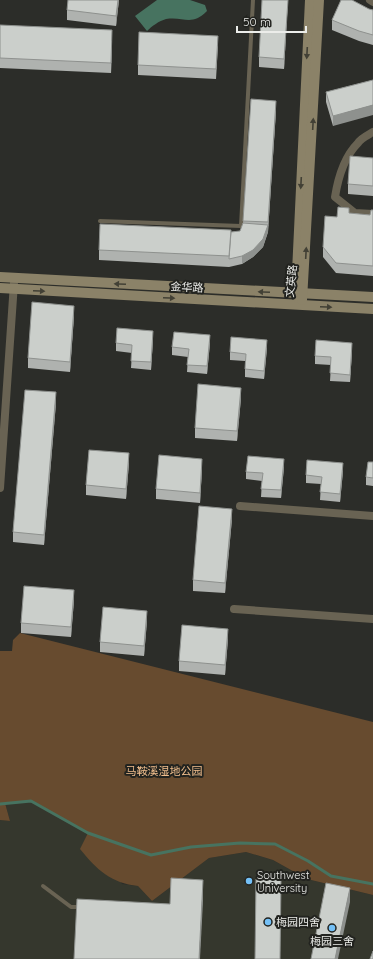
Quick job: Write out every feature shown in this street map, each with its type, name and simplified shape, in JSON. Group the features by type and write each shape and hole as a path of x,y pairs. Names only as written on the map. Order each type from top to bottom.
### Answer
{"main road":[{"name":"文英路","path":"300,306 310,0"},
{"name":"文英路","path":"300,294 319,0"},
{"name":"金华路","path":"0,277 373,297"},
{"name":"金华路","path":"0,288 373,309"}],"street":[{"path":"373,132 358,142 347,159 338,176 335,197 355,213 373,214"},
{"path":"0,488 14,278"},
{"path":"240,506 373,516"},
{"path":"234,609 373,619"}],"lane":[{"path":"100,221 241,226 253,0"},
{"path":"43,886 70,907 86,908"}],"shaded area":[{"path":"157,0 190,0 205,5 207,11 196,19 192,20 172,18 166,19 147,31 135,16"},
{"name":"Southwest University","path":"31,801 88,833 122,884 138,886 152,901 209,858 246,852 273,860 307,879 373,895 373,959 0,959 0,820 10,821 5,803"}],"green space":[{"name":"马鞍溪湿地公园","path":"20,633 373,722 373,895 307,879 273,860 246,852 209,858 152,901 138,886 112,879 92,863 80,849 88,833 32,801 5,803 10,821 0,820 0,651 12,651 13,640"}],"building":[{"path":"68,0 118,0 116,16 67,10"},
{"path":"262,0 288,0 284,59 259,57"},
{"path":"341,0 352,0 373,10 373,35 332,20"},
{"path":"0,25 112,30 111,63 0,58"},
{"path":"139,32 218,36 216,69 138,65"},
{"path":"373,80 373,105 333,116 326,92"},
{"path":"251,99 276,101 268,222 243,221"},
{"path":"350,156 373,158 373,186 348,184"},
{"path":"338,207 349,208 349,213 370,215 371,210 373,210 373,266 336,263 323,247 325,216 337,217"},
{"path":"243,223 268,225 263,239 253,250 242,256 229,259 231,232 240,231"},
{"path":"100,224 231,230 229,256 99,250"},
{"path":"32,302 74,306 70,362 28,358"},
{"path":"117,328 153,331 151,362 131,361 132,345 116,343"},
{"path":"174,332 210,335 207,366 187,365 189,349 172,347"},
{"path":"231,337 267,340 264,371 245,369 246,354 230,352"},
{"path":"316,340 352,343 350,375 330,373 331,357 315,356"},
{"path":"198,384 241,388 237,431 195,428"},
{"path":"25,390 56,392 44,535 13,532"},
{"path":"89,450 129,453 126,489 86,485"},
{"path":"159,455 202,459 200,493 156,489"},
{"path":"248,456 284,459 281,490 261,489 263,473 246,472"},
{"path":"307,460 343,463 340,494 320,492 322,477 306,475"},
{"path":"368,462 373,462 373,478 366,477"},
{"path":"199,506 232,509 225,583 193,580"},
{"path":"24,586 74,590 71,627 21,623"},
{"path":"103,607 147,611 144,646 100,642"},
{"path":"182,625 228,629 225,665 179,661"},
{"path":"171,878 203,880 199,959 74,959 77,899 170,904"},
{"name":"梅园四舍","path":"256,879 281,880 280,959 255,959"},
{"name":"梅园三舍","path":"326,883 350,888 335,959 311,959"},
{"path":"373,951 373,959 370,959"}],"waterway":[{"path":"0,804 31,801 88,833 151,855 191,847 240,843 275,844 308,861 331,876 373,884"}],"place":[{"name":"Southwest University","path":"249,881"},
{"name":"梅园四舍","path":"268,922"},
{"name":"梅园三舍","path":"332,928"}]}
